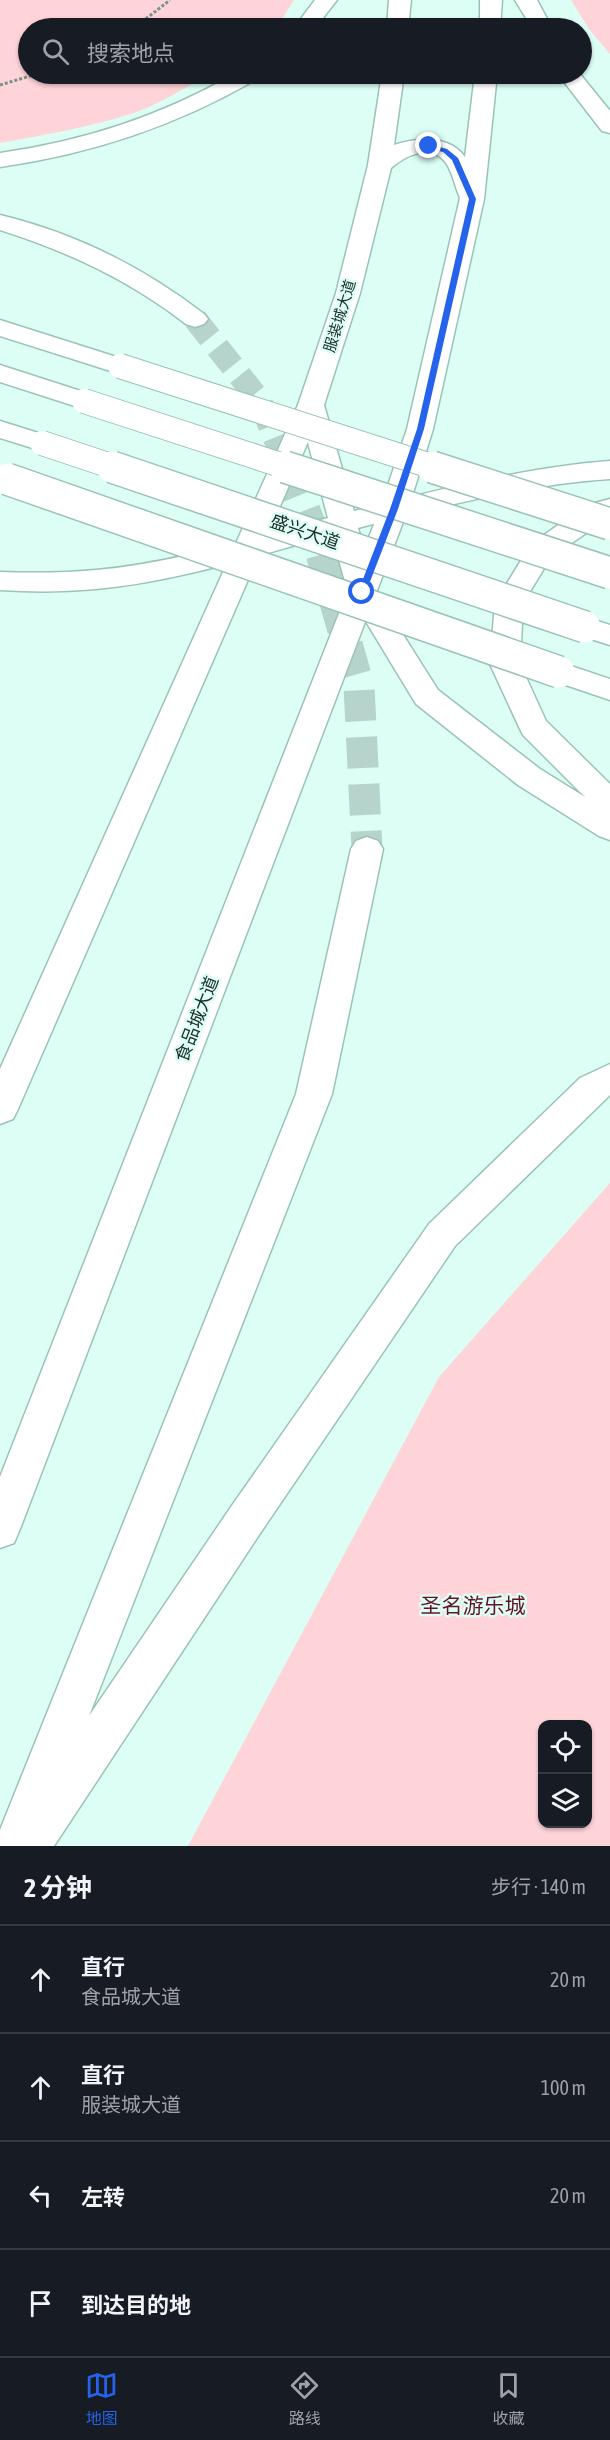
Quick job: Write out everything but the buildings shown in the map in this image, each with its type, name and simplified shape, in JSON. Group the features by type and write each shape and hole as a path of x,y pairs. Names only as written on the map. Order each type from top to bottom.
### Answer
{"main road":[{"path":"312,18 326,0"},
{"path":"399,18 400,0"},
{"path":"490,18 491,0"},
{"path":"526,0 536,18"},
{"path":"0,160 27,157 97,141 166,116 233,84"},
{"name":"服装城大道","path":"248,547 311,405 348,293 380,165 392,84"},
{"path":"394,509 420,429 472,199 485,84"},
{"path":"577,84 610,126"},
{"path":"380,165 397,152 413,146 445,150 455,159 472,199"},
{"path":"0,222 61,241 124,269 162,291 195,319"},
{"path":"0,328 610,524"},
{"path":"0,373 610,573"},
{"path":"311,405 362,592 427,697 528,777 610,828"},
{"name":"盛兴大道","path":"0,429 598,631"},
{"path":"0,581 24,584 132,577 394,509 580,472 610,470"},
{"path":"3,478 610,690"},
{"path":"610,507 597,511 541,551 509,603 506,664 534,727 610,803"},
{"name":"食品城大道","path":"0,1529 394,509"},
{"path":"0,1109 248,547"},
{"path":"16,1846 314,1094 367,849"},
{"path":"27,1846 247,1518 442,1235 592,1088 610,1078"}],"path":[{"path":"147,18 170,0"},
{"path":"0,85 18,80"}],"green space":[{"path":"0,0 294,0 283,18 18,18 18,84 191,84 131,114 83,127 0,143"},
{"path":"571,0 610,0 610,54 592,33 592,18 582,18"},
{"name":"圣名游乐城","path":"610,1183 610,1846 188,1846 439,1377"}],"tunnel":[{"path":"195,319 260,401 287,468"},
{"path":"287,467 318,543 359,686 367,849"}],"route":[{"path":"362,592 394,509 420,429 472,199 455,159 445,150 429,146"}]}
